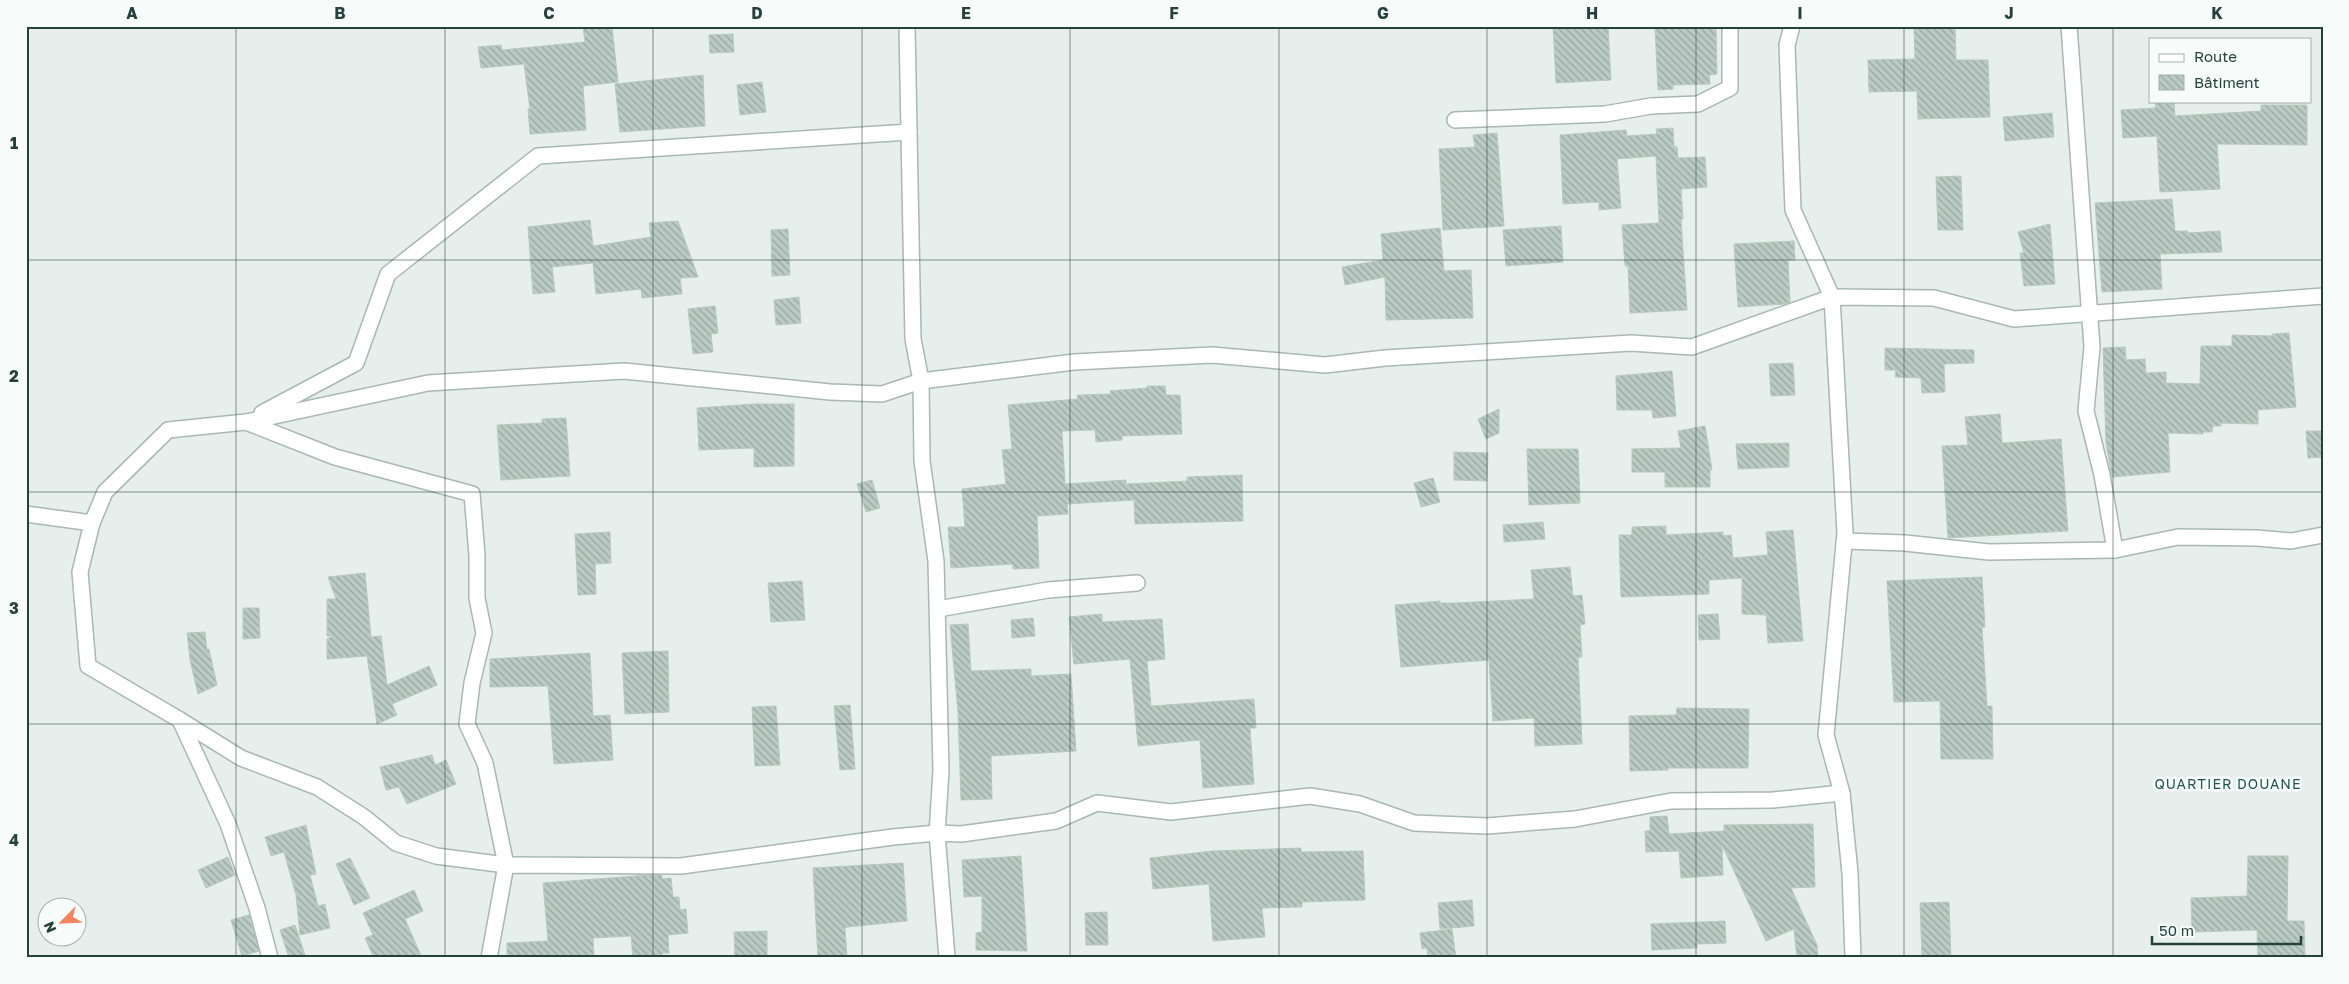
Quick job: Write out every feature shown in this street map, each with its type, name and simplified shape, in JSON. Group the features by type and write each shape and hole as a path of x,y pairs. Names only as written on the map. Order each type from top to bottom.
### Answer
{"street":[{"path":"907,26 913,339 921,381 922,461 936,561 938,721 941,771 937,833 946,958"},
{"path":"1454,120 1604,114 1651,106 1698,104 1730,88 1730,26"},
{"path":"1792,26 1787,46 1793,210 1832,297 1844,541 1826,735 1842,793 1850,873 1853,958"},
{"path":"2068,26 2091,313 2092,347 2086,411 2102,475 2115,550"},
{"path":"246,422 356,363 388,274 538,156 909,132"},
{"path":"1842,793 1773,800 1671,801 1575,818 1487,826 1414,823 1360,804 1310,796 1171,812 1097,804 1056,821 961,834 937,833 893,836 681,866 506,865 436,856 396,843 364,817 317,787 241,758 88,666 80,572 92,523 105,492 168,430 246,422 428,383 624,371 830,392 882,394 921,381 1074,362 1212,355 1325,365 1386,358 1631,343 1692,346 1832,297 1934,298 2014,319 2323,296"},
{"path":"246,422 335,456 472,494 477,555 477,598 484,633 472,683 467,724 485,763 506,865 489,958"},
{"path":"26,514 92,523"},
{"path":"1844,541 1905,542 1989,552 2115,550 2178,537 2257,538 2291,541 2323,535"},
{"path":"938,609 1048,590 1137,584"},
{"path":"180,720 228,824 257,908 270,958"}],"building":[{"path":"583,26 612,26 618,82 583,86 586,130 530,134 528,109 530,109 524,64 481,68 478,47 501,45 502,50 585,42"},
{"path":"1553,26 1608,26 1611,80 1556,83"},
{"path":"1655,26 1716,26 1717,74 1709,75 1710,84 1673,85 1673,89 1658,90"},
{"path":"1914,26 1955,26 1956,60 1988,60 1990,117 1918,119 1917,91 1869,92 1868,60 1915,59"},
{"path":"733,34 734,52 710,53 709,35"},
{"path":"703,75 705,126 620,132 615,84"},
{"path":"762,82 766,112 740,115 737,85"},
{"path":"2174,102 2175,116 2261,111 2261,105 2307,105 2307,145 2217,144 2220,189 2160,192 2157,136 2123,138 2121,110 2156,108 2155,103"},
{"path":"2052,113 2054,137 2005,141 2003,117"},
{"path":"1673,128 1674,147 1677,147 1678,158 1705,157 1707,187 1681,189 1687,310 1630,313 1628,266 1625,266 1622,225 1659,223 1656,156 1617,159 1621,208 1599,210 1599,202 1563,204 1560,135 1626,130 1627,136 1657,134 1656,129"},
{"path":"1497,133 1504,226 1443,230 1439,149 1475,147 1473,135"},
{"path":"1961,176 1963,230 1938,230 1936,177"},
{"path":"2172,199 2175,231 2188,231 2188,233 2220,231 2222,252 2160,254 2162,289 2102,292 2095,203"},
{"path":"590,220 593,246 651,237 649,223 678,221 698,277 680,278 682,294 642,298 641,289 596,294 593,263 552,267 555,292 533,294 528,227"},
{"path":"2050,224 2055,284 2024,286 2020,253 2024,253 2018,232"},
{"path":"1561,226 1563,262 1506,266 1503,230"},
{"path":"1440,228 1444,271 1471,270 1473,318 1386,320 1385,277 1345,285 1342,267 1383,260 1381,234"},
{"path":"788,229 790,275 772,276 771,230"},
{"path":"1794,241 1795,260 1788,260 1790,302 1738,307 1734,244"},
{"path":"799,297 801,323 776,325 774,300"},
{"path":"715,306 718,333 711,334 713,352 693,354 688,309"},
{"path":"2289,333 2296,407 2258,410 2258,424 2221,423 2221,426 2213,426 2212,432 2203,432 2203,434 2168,433 2170,472 2112,477 2106,443 2103,348 2125,347 2126,360 2145,359 2146,373 2166,372 2166,383 2200,384 2201,346 2232,346 2232,335 2272,336 2272,334"},
{"path":"1885,348 1974,350 1974,363 1944,364 1945,392 1922,393 1921,378 1895,377 1896,370 1885,370"},
{"path":"1793,363 1795,395 1771,396 1769,364"},
{"path":"1672,371 1676,416 1653,418 1652,410 1617,410 1616,376"},
{"path":"1147,386 1165,386 1166,395 1180,395 1182,434 1122,436 1122,440 1096,442 1095,430 1062,431 1065,484 1126,480 1126,484 1187,481 1187,477 1242,475 1243,521 1135,524 1134,500 1067,504 1068,514 1037,516 1039,568 1013,569 1013,564 951,568 948,527 965,527 962,489 1006,484 1002,450 1012,449 1008,405 1078,399 1077,395 1111,394 1110,391 1147,388"},
{"path":"754,404 794,404 794,466 754,467 754,448 699,450 697,408"},
{"path":"1499,409 1499,433 1486,439 1478,419"},
{"path":"2000,414 2002,443 2061,439 2068,531 1948,538 1942,446 1968,445 1965,417"},
{"path":"566,418 570,476 501,480 497,425 542,423 542,419"},
{"path":"1705,426 1712,470 1710,470 1710,487 1665,487 1665,472 1632,472 1632,449 1681,448 1678,431"},
{"path":"2306,431 2323,431 2323,457 2308,458"},
{"path":"1789,443 1789,467 1738,469 1736,444"},
{"path":"1527,449 1578,449 1580,503 1529,505"},
{"path":"1454,452 1488,453 1487,481 1454,480"},
{"path":"1433,478 1440,502 1421,507 1414,483"},
{"path":"872,480 880,508 866,512 857,484"},
{"path":"1543,522 1545,539 1504,542 1503,525"},
{"path":"1666,526 1666,535 1723,532 1723,536 1731,535 1733,558 1768,555 1766,532 1793,530 1803,641 1768,643 1766,615 1742,614 1742,578 1709,580 1709,594 1621,597 1619,535 1632,535 1632,527"},
{"path":"610,532 611,563 595,564 596,594 578,595 575,534"},
{"path":"1570,567 1573,596 1582,595 1585,624 1580,625 1582,657 1578,657 1582,744 1535,746 1534,718 1493,721 1489,660 1401,667 1395,605 1440,601 1440,603 1455,603 1534,599 1531,570"},
{"path":"365,573 371,637 381,636 387,685 429,666 437,685 392,704 397,715 377,724 367,656 327,659 327,639 333,636 327,636 327,599 336,599 328,577"},
{"path":"1982,577 1985,627 1982,627 1987,706 1992,706 1993,759 1941,759 1940,701 1894,702 1887,581"},
{"path":"802,581 805,620 771,622 768,583"},
{"path":"243,608 259,608 260,638 243,639"},
{"path":"1102,614 1102,622 1162,619 1165,659 1147,661 1151,706 1254,699 1256,728 1250,728 1254,784 1203,788 1200,740 1138,746 1130,659 1074,664 1069,617"},
{"path":"1718,614 1720,639 1699,640 1698,615"},
{"path":"1033,618 1035,636 1012,638 1011,620"},
{"path":"968,624 971,671 1031,669 1031,676 1071,674 1076,751 991,756 992,799 961,800 958,712 950,625"},
{"path":"205,632 207,650 209,649 217,685 198,694 190,660 187,633"},
{"path":"668,651 669,712 625,714 622,653"},
{"path":"590,653 593,716 610,715 613,760 554,764 548,686 490,687 490,659"},
{"path":"850,705 855,769 840,770 834,706"},
{"path":"776,706 780,765 755,766 752,707"},
{"path":"1677,708 1749,709 1748,768 1668,768 1668,770 1630,771 1629,716 1676,715"},
{"path":"432,755 435,765 446,760 456,784 407,804 399,787 386,790 380,767"},
{"path":"1667,816 1669,834 1724,831 1724,825 1813,824 1815,887 1791,888 1817,945 1818,958 1797,958 1794,929 1766,941 1722,845 1723,875 1681,878 1679,851 1646,852 1645,831 1650,831 1650,817"},
{"path":"306,825 316,874 310,875 318,906 325,904 330,928 300,935 296,895 284,852 271,856 265,837"},
{"path":"1301,848 1301,852 1363,851 1365,900 1302,902 1302,907 1262,908 1265,937 1213,941 1209,884 1153,889 1150,858 1213,851"},
{"path":"1021,856 1027,951 976,950 976,933 982,932 982,896 964,897 962,860"},
{"path":"2248,856 2288,856 2287,921 2304,921 2305,958 2258,958 2257,930 2192,932 2191,898 2247,896"},
{"path":"228,857 235,875 206,888 198,870"},
{"path":"350,858 370,898 354,905 336,864"},
{"path":"903,863 907,921 847,927 845,928 847,958 818,958 813,868"},
{"path":"662,875 662,879 671,878 673,897 679,897 680,910 686,909 688,933 668,935 669,953 662,953 662,958 633,958 631,936 593,938 594,958 507,958 507,943 548,941 543,883"},
{"path":"414,890 423,911 405,919 422,958 374,958 365,938 373,935 363,913"},
{"path":"1472,900 1474,926 1440,929 1438,903"},
{"path":"1949,902 1951,958 1922,958 1920,903"},
{"path":"1107,912 1108,945 1086,945 1085,913"},
{"path":"249,915 259,951 242,956 231,920"},
{"path":"1725,921 1726,943 1697,944 1697,948 1652,950 1651,924"},
{"path":"295,925 306,958 289,958 280,930"},
{"path":"1452,929 1456,958 1428,958 1427,948 1422,949 1420,933"},
{"path":"767,931 767,958 735,958 734,932"}],"district":[{"name":"QUARTIER DOUANE","path":"2228,784"}]}
